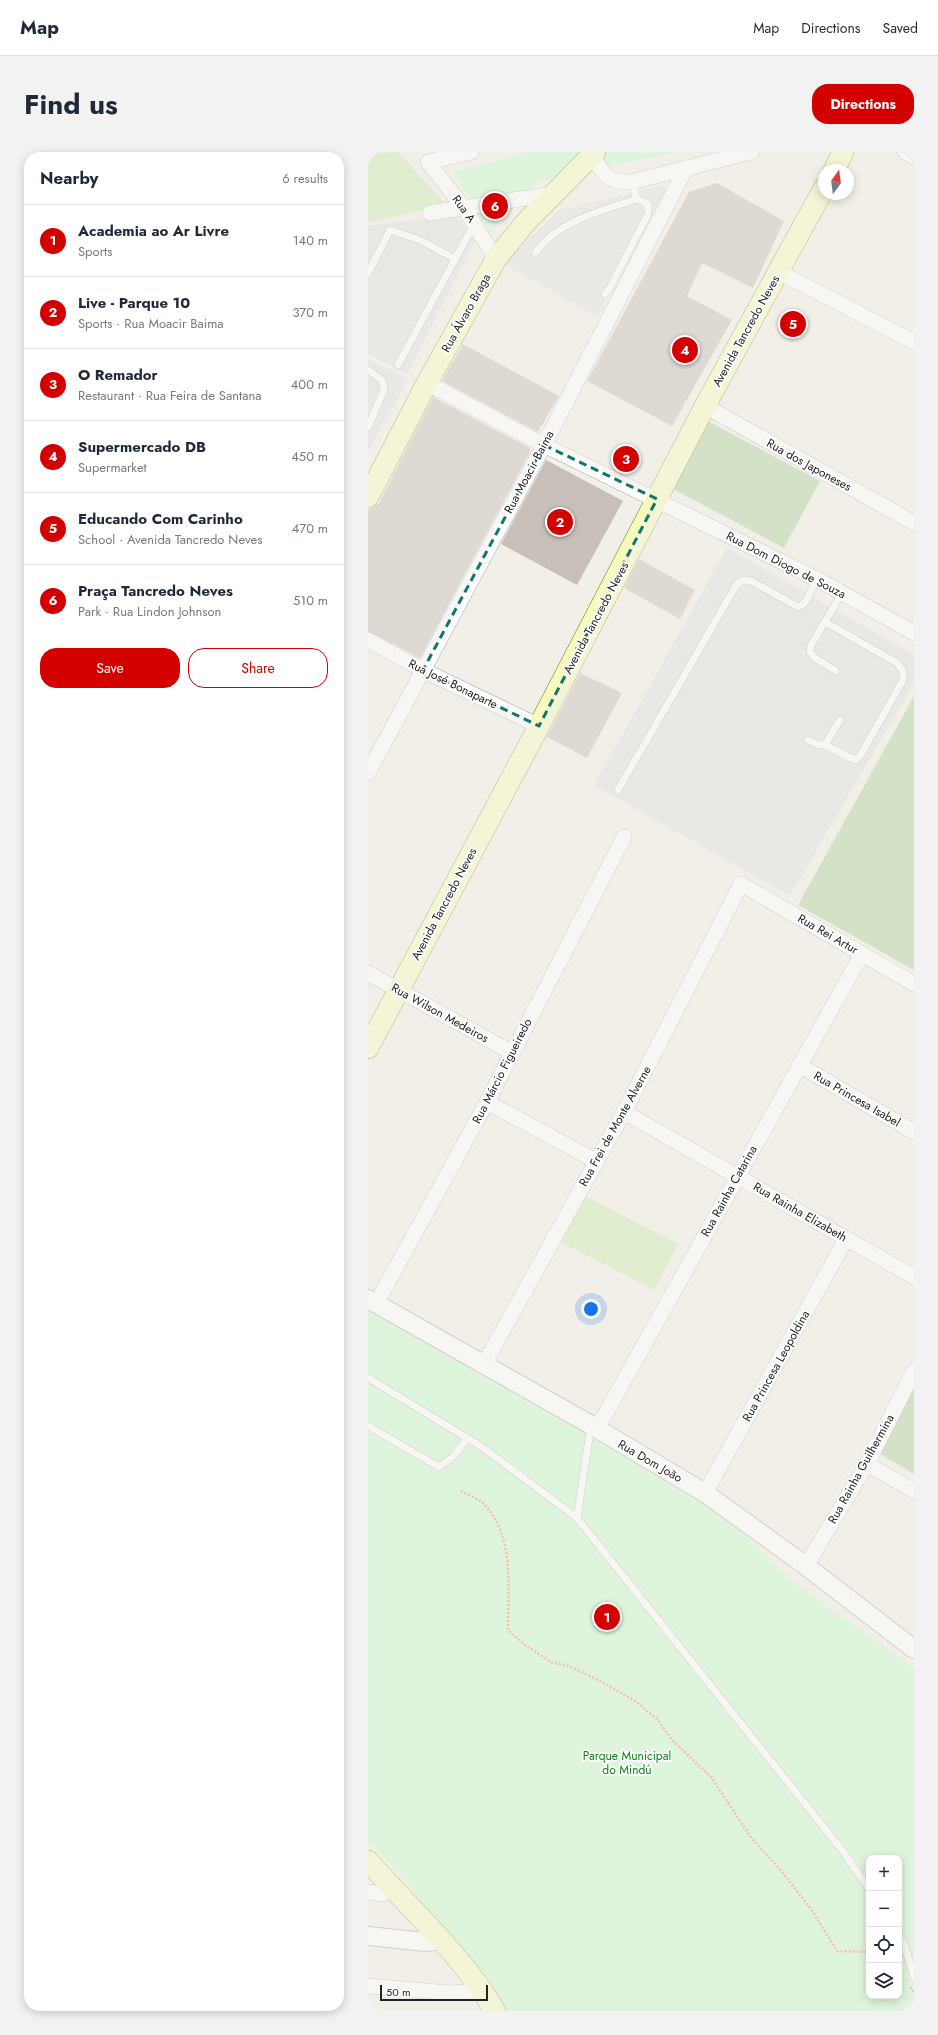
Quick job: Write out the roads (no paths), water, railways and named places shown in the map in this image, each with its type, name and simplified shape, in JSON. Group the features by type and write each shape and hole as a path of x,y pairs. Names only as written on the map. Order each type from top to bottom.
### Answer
{"main road":[{"path":"837,164 843,152"},
{"name":"Rua Álvaro Braga","path":"368,497 427,382 496,259 526,222 593,154"},
{"name":"Avenida Tancredo Neves","path":"368,1048 539,726 705,406 818,199"},
{"path":"368,1861 381,1891"},
{"path":"368,1879 434,1941 495,2011"},
{"path":"476,1989 483,2011"}],"street":[{"path":"425,155 471,152"},
{"path":"593,154 607,177 619,183 631,182 751,152"},
{"path":"905,152 914,157"},
{"name":"Rua A","path":"425,155 464,208 496,259"},
{"name":"Rua Moacir Baima","path":"368,773 544,445 686,168"},
{"path":"430,213 553,194"},
{"path":"779,272 914,342"},
{"name":"Rua Dom Diogo de Souza","path":"427,382 544,445 657,499 817,579 914,633"},
{"name":"Rua dos Japoneses","path":"705,406 914,524"},
{"name":"Rua José Bonaparte","path":"368,640 423,670 539,726"},
{"name":"Rua Márcio Figueiredo","path":"372,1302 487,1102 511,1052 624,837"},
{"name":"Rua Rei Artur","path":"742,884 914,984"},
{"name":"Rua Frei de Monte Alverne","path":"483,1366 624,1112 742,884"},
{"name":"Rua Rainha Catarina","path":"594,1427 862,954"},
{"name":"Rua Wilson Medeiros","path":"368,973 511,1052"},
{"name":"Rua Princesa Isabel","path":"799,1065 914,1132"},
{"path":"487,1102 596,1161"},
{"name":"Rua Rainha Elizabeth","path":"624,1112 738,1175 914,1277"},
{"name":"Rua Princesa Leopoldina","path":"705,1493 846,1238"},
{"name":"Rua Dom João","path":"372,1302 483,1366 594,1427 705,1493 806,1566 914,1649"},
{"name":"Rua Rainha Guilhermina","path":"806,1566 867,1464 914,1371"},
{"path":"867,1464 914,1491"},
{"path":"368,1936 434,1941"},
{"path":"368,1986 449,1993 476,1989"}],"lane":[{"path":"631,182 637,199"},
{"path":"535,253 558,230 570,222 637,199 648,204 648,214 610,289 605,294"},
{"path":"398,365 474,224"},
{"path":"368,273 390,230 420,240 455,259"},
{"path":"368,370 382,380 384,390 368,427"},
{"path":"618,790 737,584 743,580 751,581 798,607 804,603 817,579"},
{"path":"836,671 815,658 810,652 811,645 842,593"},
{"path":"808,740 819,745 825,745 855,760 860,756 903,680 904,671 897,663 825,622"},
{"path":"825,745 840,720"},
{"path":"368,1378 482,1447 578,1518 842,1850 866,1885"},
{"path":"368,1426 439,1467 454,1456 467,1439"},
{"path":"578,1518 594,1427"},
{"path":"902,1941 914,1977"}],"place":[{"name":"Praça Tancredo Neves","path":"495,206"},
{"name":"Educando Com Carinho","path":"793,324"},
{"name":"Supermercado DB","path":"685,350"},
{"name":"O Remador","path":"626,459"},
{"name":"Live - Parque 10","path":"560,522"},
{"name":"Academia ao Ar Livre","path":"607,1617"}],"park label":[{"name":"Parque Municipal do Mindú","path":"627,1763"}]}
